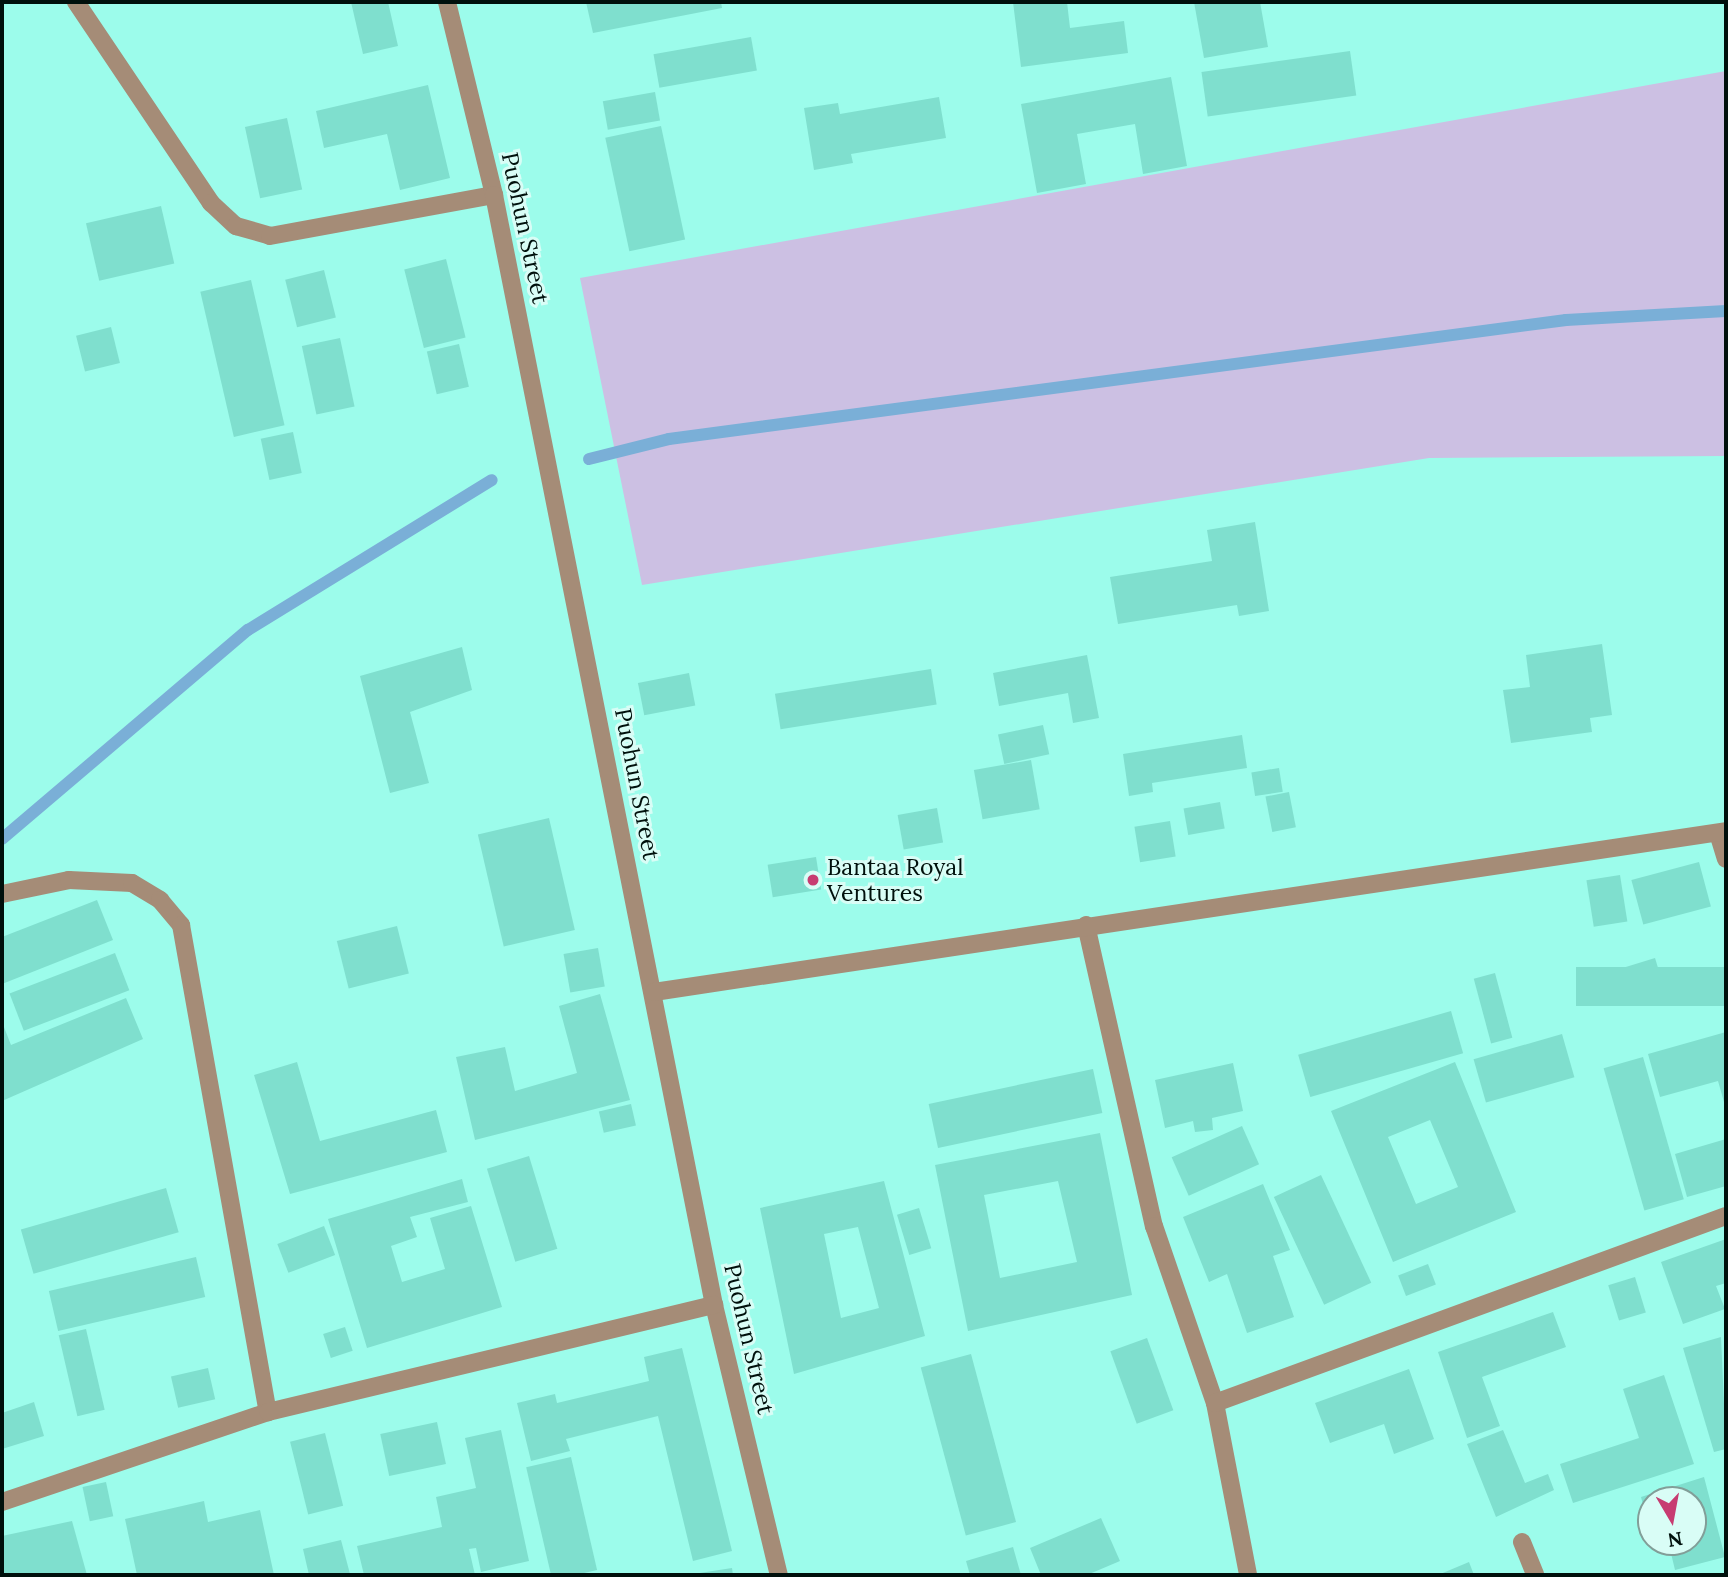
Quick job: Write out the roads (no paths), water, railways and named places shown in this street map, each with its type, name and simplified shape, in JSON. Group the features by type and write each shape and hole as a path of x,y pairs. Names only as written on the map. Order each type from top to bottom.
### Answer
{"street":[{"path":"76,2 211,203 236,226 270,236 494,195"},
{"name":"Puohun Street","path":"447,2 494,195 715,1305 779,1575"},
{"path":"654,992 1086,925 1722,832 1726,859"},
{"path":"2,894 69,880 132,883 160,900 181,925 268,1412"},
{"path":"1086,925 1154,1226 1215,1403 1248,1575"},
{"path":"1215,1403 1726,1216"},
{"path":"2,1502 268,1412 715,1305"},
{"path":"1522,1542 1535,1575"}],"waterway":[{"path":"589,459 669,439 1566,320 1726,311"},
{"path":"2,839 248,630 492,480"}],"place":[{"name":"Bantaa Royal Ventures","path":"813,880"}]}
